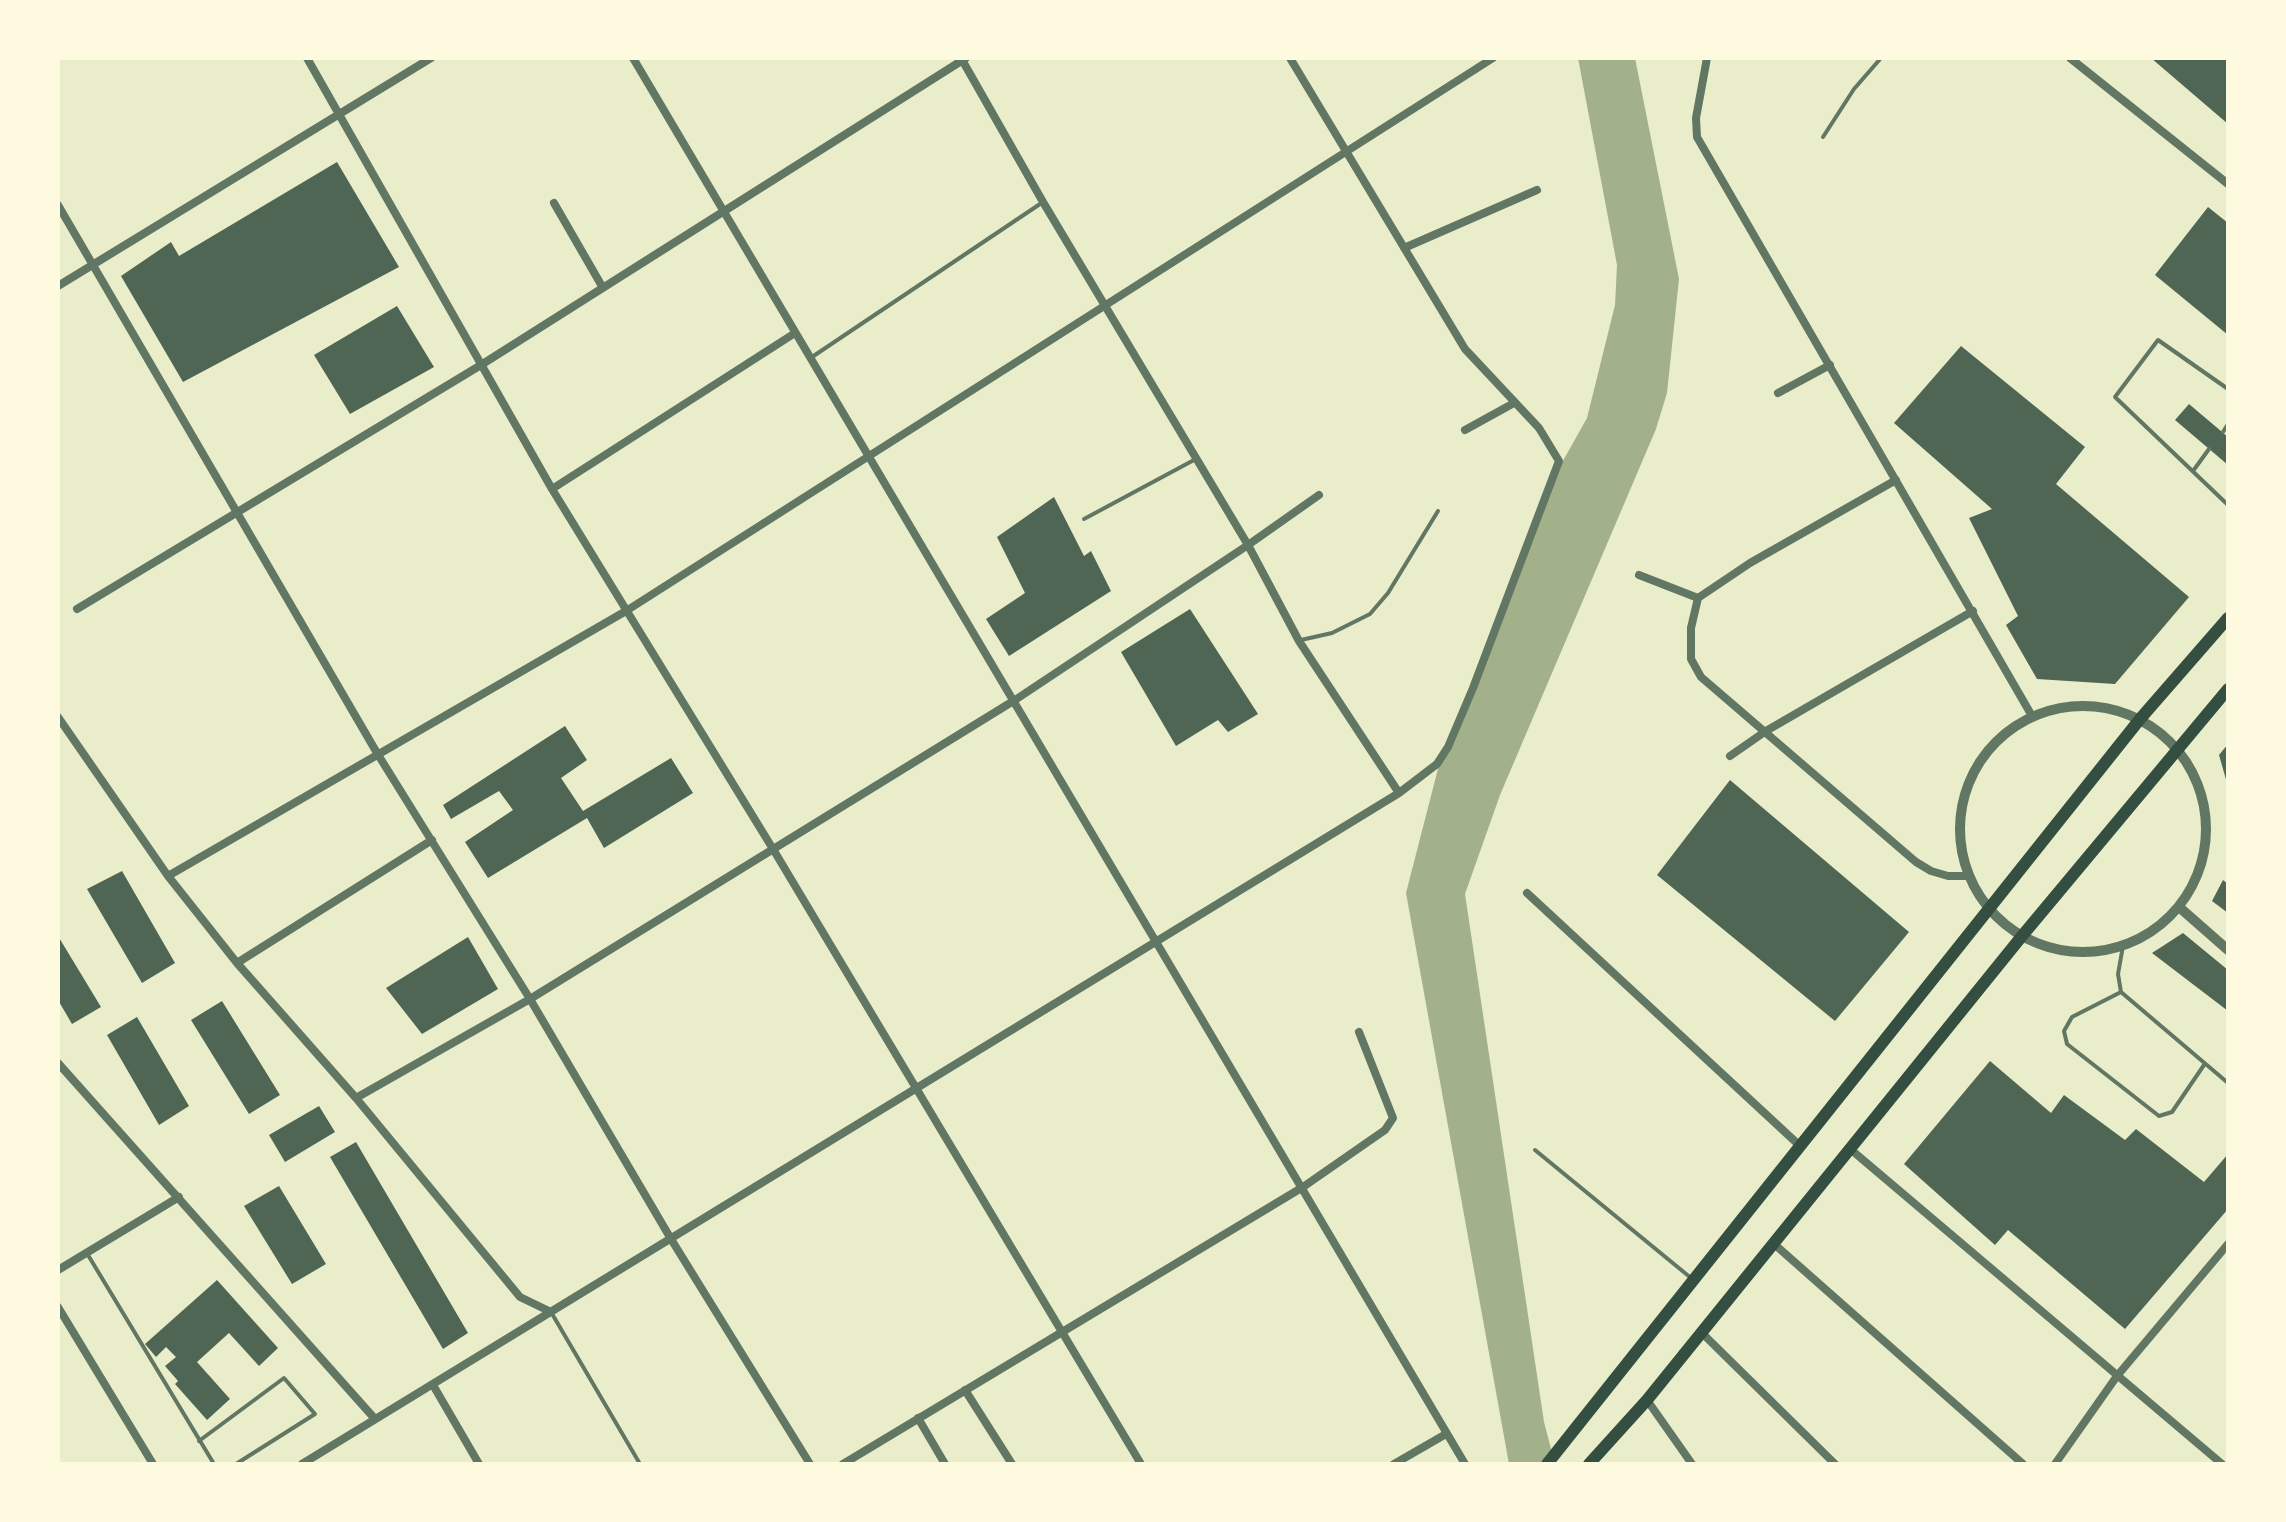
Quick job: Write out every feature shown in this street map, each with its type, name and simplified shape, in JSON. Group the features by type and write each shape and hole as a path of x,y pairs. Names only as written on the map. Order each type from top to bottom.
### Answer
{"main road":[{"path":"1547,1464 2140,719 2228,618"},
{"path":"1589,1464 1647,1400 2022,936 2228,689"}],"street":[{"path":"307,58 552,489 773,849 1141,1464"},
{"path":"58,286 431,58"},
{"path":"633,58 1465,1464"},
{"path":"302,1464 1399,793 1437,764 1448,747 1553,484 1559,461 1539,428 1465,349 1290,58"},
{"path":"168,876 626,611 1493,58"},
{"path":"1707,58 1696,118 1697,137 2032,716"},
{"path":"2070,58 2228,184"},
{"path":"77,609 481,365 963,59 1043,202 1248,545 1299,641 1399,793"},
{"path":"1404,248 1537,190"},
{"path":"554,203 603,288"},
{"path":"58,205 377,753 530,999 671,1239 810,1464"},
{"path":"552,489 795,333"},
{"path":"1778,393 1830,365"},
{"path":"1465,430 1514,403"},
{"path":"1896,480 1750,563 1698,598 1689,649 1694,668 1701,677 1916,862 1948,876 1969,876"},
{"path":"356,1098 530,999 1015,700 1319,495"},
{"path":"1639,575 1698,598"},
{"path":"1730,756 1766,731 1973,611"},
{"path":"2067,706 2105,707 2140,719 2177,748 2195,777 2205,810 2206,833 2197,878 2179,907 2154,931 2123,946 2088,952 2054,949 2022,936 1989,909 1969,876 1960,839 1962,802 1976,766 2000,737 2032,716 2067,706"},
{"path":"58,717 168,876 237,963 356,1098 520,1297 551,1312"},
{"path":"237,963 432,840"},
{"path":"1527,893 1799,1145"},
{"path":"2179,907 2228,950"},
{"path":"843,1464 1303,1187 1385,1130 1393,1118 1359,1032"},
{"path":"58,1063 375,1419"},
{"path":"1849,1148 2222,1464"},
{"path":"58,1270 179,1197"},
{"path":"1773,1243 2023,1464"},
{"path":"2055,1464 2117,1376 2228,1244"},
{"path":"58,1307 153,1464"},
{"path":"1701,1332 1835,1464"},
{"path":"433,1385 479,1464"},
{"path":"965,1390 1012,1464"},
{"path":"1647,1400 1692,1464"},
{"path":"918,1418 945,1464"},
{"path":"1394,1464 1446,1434"}],"lane":[{"path":"1823,137 1854,89 1881,58"},
{"path":"810,359 1043,202"},
{"path":"2228,389 2158,340 2115,397 2228,505"},
{"path":"2223,432 2228,424"},
{"path":"2193,471 2209,449"},
{"path":"1084,519 1196,459"},
{"path":"1299,641 1332,633 1370,614 1388,593 1438,511"},
{"path":"2123,946 2118,974 2121,992 2228,1083"},
{"path":"2121,992 2072,1017 2064,1031 2067,1044 2159,1116 2172,1112 2204,1065"},
{"path":"1535,1150 1693,1279"},
{"path":"87,1252 214,1464"},
{"path":"551,1312 640,1464"},
{"path":"199,1441 284,1378 315,1414 236,1464"}],"shaded area":[{"path":"1578,58 1635,58 1679,279 1667,393 1656,429 1500,795 1465,894 1544,1422 1555,1464 1509,1464 1406,893 1440,761 1555,475 1587,418 1615,305 1617,265"}],"building":[{"path":"2151,58 2228,58 2228,124"},
{"path":"337,162 399,267 183,382 121,276 171,242 179,256"},
{"path":"2208,207 2228,223 2228,335 2155,275"},
{"path":"397,306 434,367 350,414 314,355"},
{"path":"1961,346 2085,447 2056,484 2189,597 2115,684 2037,679 2006,625 2018,616 1969,518 1992,509 1894,423"},
{"path":"2189,404 2228,437 2228,465 2175,420"},
{"path":"1054,497 1084,556 1091,551 1111,591 1009,656 986,619 1025,593 997,537"},
{"path":"1190,609 1258,714 1228,732 1218,720 1176,746 1121,652"},
{"path":"565,726 587,760 561,778 583,811 671,758 693,793 604,848 587,818 488,878 465,842 513,810 499,791 451,819 443,805"},
{"path":"2228,744 2228,783 2227,783 2219,755"},
{"path":"1730,780 1909,932 1835,1021 1657,875"},
{"path":"122,871 175,963 142,983 87,889"},
{"path":"2223,880 2228,884 2228,913 2212,901"},
{"path":"2183,933 2228,970 2228,1011 2152,953"},
{"path":"58,936 101,1007 72,1024 58,1000"},
{"path":"468,937 498,989 422,1034 386,988"},
{"path":"222,1001 280,1095 249,1114 191,1020"},
{"path":"137,1017 189,1106 159,1125 107,1035"},
{"path":"1990,1061 2051,1113 2064,1095 2125,1140 2136,1129 2204,1182 2228,1154 2228,1209 2125,1329 2008,1230 1995,1245 1904,1164"},
{"path":"319,1106 335,1132 285,1162 269,1135"},
{"path":"356,1142 468,1333 443,1349 330,1157"},
{"path":"279,1186 326,1264 292,1284 244,1206"},
{"path":"217,1280 278,1348 259,1366 229,1333 197,1362 230,1399 207,1420 175,1384 178,1381 165,1366 176,1357 166,1347 156,1357 145,1344"}]}
